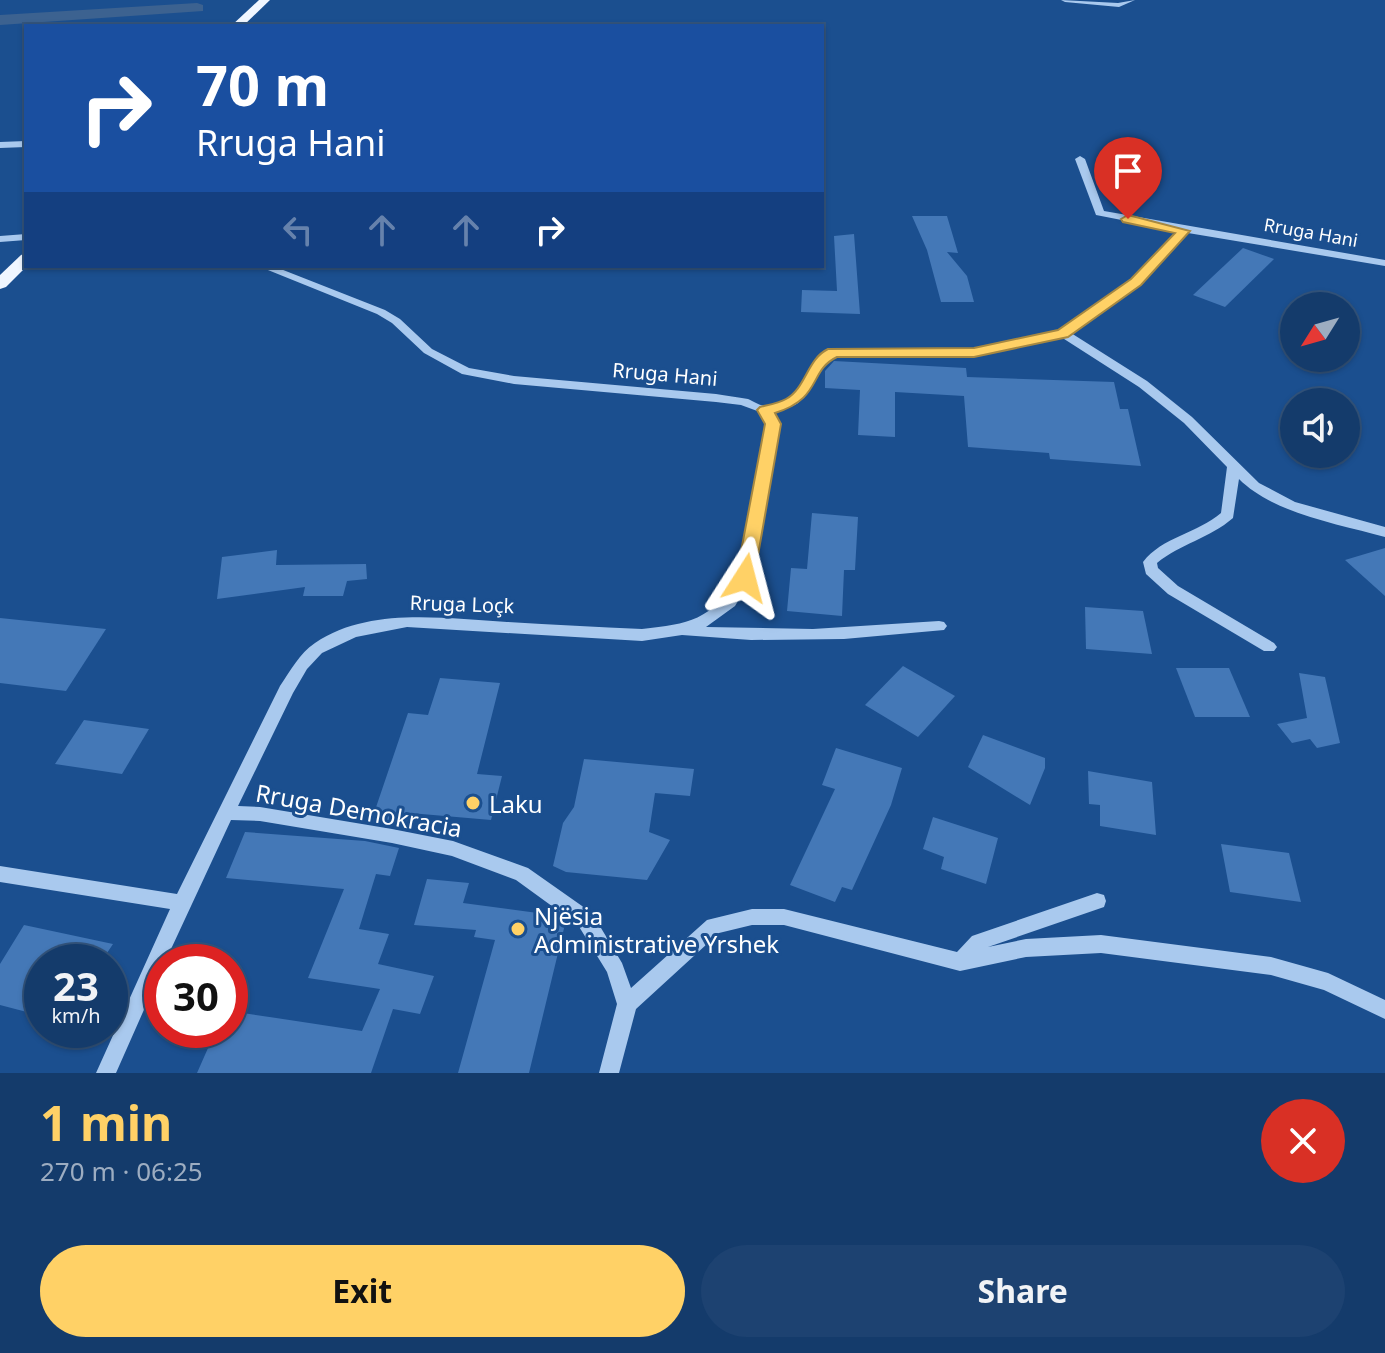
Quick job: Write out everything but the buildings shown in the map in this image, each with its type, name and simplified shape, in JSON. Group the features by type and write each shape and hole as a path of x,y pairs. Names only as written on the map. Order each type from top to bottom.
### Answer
{"main road":[{"path":"239,24 265,0"},
{"path":"0,284 24,260"}],"street":[{"path":"1065,0 1119,5 1131,0"},
{"path":"0,145 24,144"},
{"name":"Rruga Hani","path":"1080,159 1100,213 1184,231 1296,246 1385,263"},
{"path":"765,410 791,403 801,394 824,357 834,352 974,352 1063,333 1136,282 1184,231"},
{"path":"0,239 24,237"},
{"name":"Rruga Hani","path":"268,268 381,312 396,321 428,351 466,371 514,380 716,398 743,402 765,410"},
{"path":"1063,333 1143,384 1188,420 1254,486 1290,505 1385,532"},
{"name":"Rruga Loçk","path":"106,1073 182,903 286,690 307,657 332,640 407,622 642,635 676,631 706,621 730,602 745,578 773,424 765,410"},
{"path":"1234,466 1228,515 1207,531 1156,555 1150,562 1151,570 1173,590 1269,647"},
{"path":"676,631 761,636 857,634 939,626"},
{"name":"Rruga Demokracia","path":"227,813 260,814 392,836 453,849 522,874 585,919 615,969 627,1004"},
{"path":"0,874 182,903"},
{"path":"960,962 979,942 1097,901"},
{"path":"609,1073 627,1004 714,926 752,917 784,917 960,962 1026,948 1101,944 1177,952 1271,966 1328,982 1385,1010"}],"waterway":[{"path":"0,20 197,8"}],"place":[{"name":"Laku","path":"473,803"},
{"name":"Njësia Administrative Yrshek","path":"518,929"}],"route":[{"path":"745,578 773,424 772,417 765,410 791,403 801,394 824,357 834,352 974,352 1044,340 1063,333 1136,282 1184,231 1128,219"}]}
